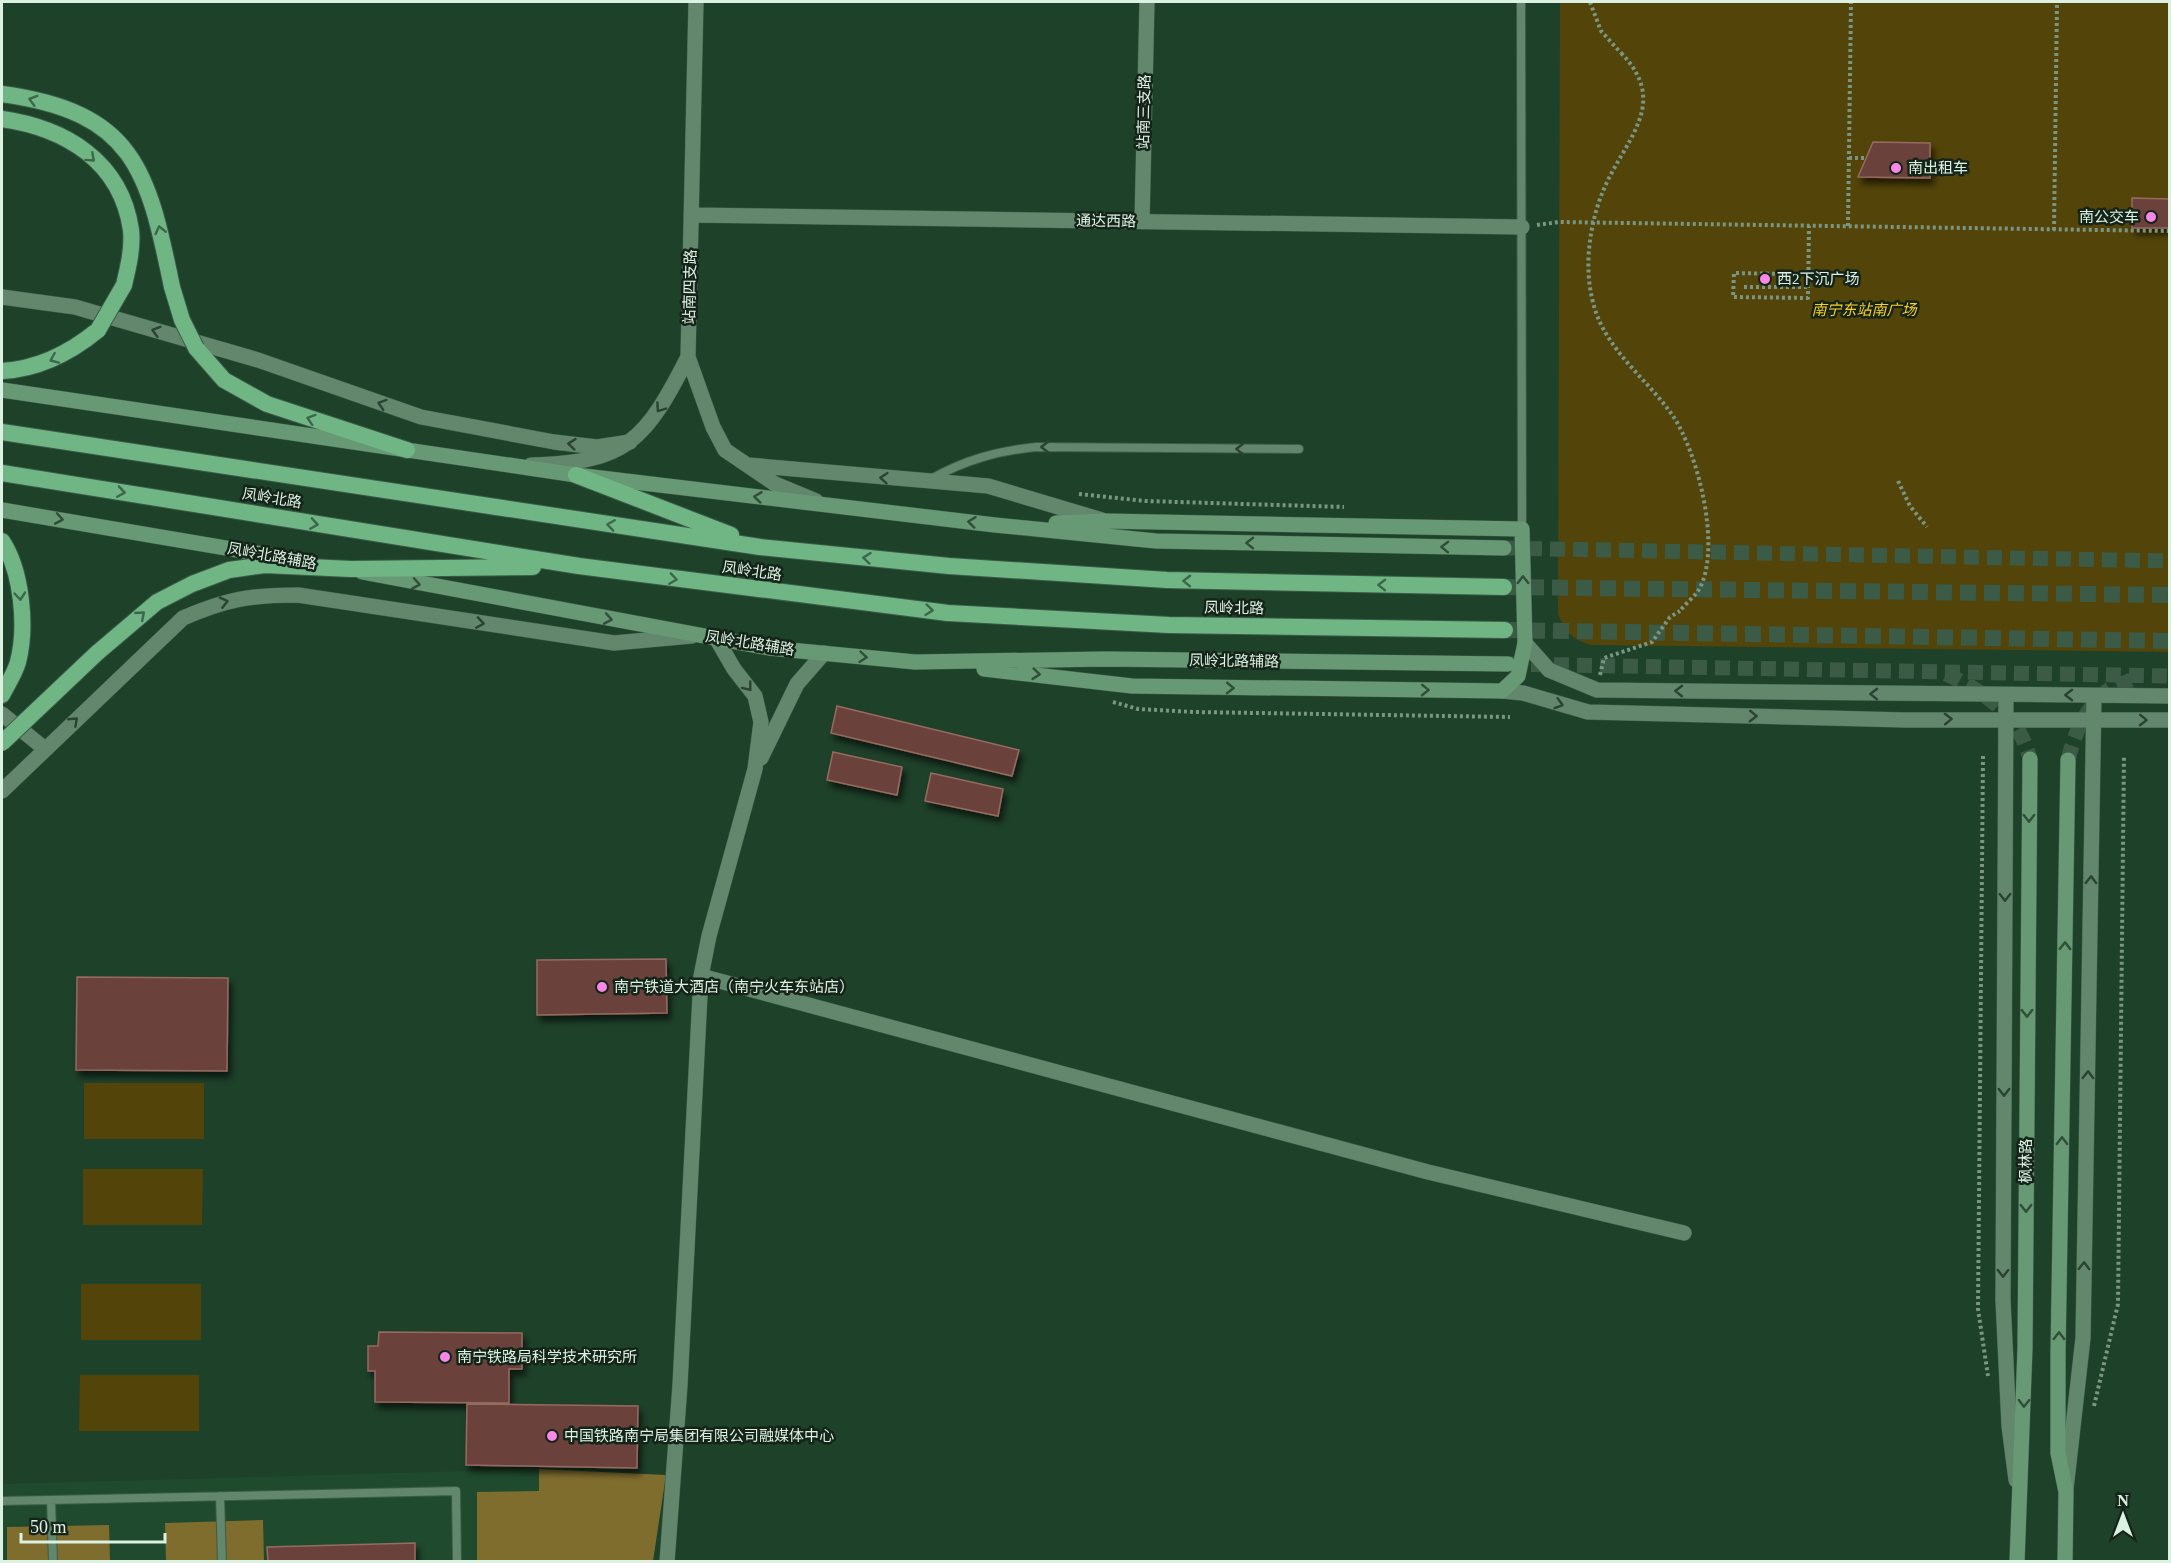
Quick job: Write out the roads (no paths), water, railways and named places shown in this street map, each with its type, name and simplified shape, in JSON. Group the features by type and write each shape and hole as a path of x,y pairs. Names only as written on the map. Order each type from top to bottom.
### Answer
{"highway":[{"path":"2,94 29,98 68,111 96,123 122,144 138,167 153,201 172,287 182,320 196,348 224,380 267,404 407,450"},
{"path":"2,119 30,123 64,136 112,177 125,201 131,232 124,285 98,330 74,350 42,363 2,371"},
{"name":"凤岭北路","path":"2,432 760,547 949,566 1167,580 1504,587"},
{"name":"凤岭北路","path":"2,473 579,566 948,613 1169,625 1505,630"},
{"path":"576,475 760,547"},
{"path":"2,541 18,575 22,619 18,663 2,695"},
{"path":"2,743 97,653 157,602 192,584 229,570 265,565 351,569 579,566"}],"main road":[{"path":"2,390 576,475 995,525 1156,541 1504,549"},
{"name":"凤岭北路辅路","path":"2,510 351,569 386,579 769,648 915,662 1105,659 1508,664"},
{"path":"915,662 1132,686 1502,691 1518,676 1525,643 1522,529 1105,521 995,525"},
{"name":"枫林路","path":"2017,1562 2018,1492 2023,1454 2030,759"},
{"path":"2065,1562 2066,1492 2058,1453 2058,1353 2068,760"}],"street":[{"name":"站南四支路","path":"696,2 688,357 713,428 725,450 775,484 825,505"},
{"name":"站南三支路","path":"1142,222 1147,2"},
{"name":"通达西路","path":"691,215 1521,227"},
{"path":"2,297 86,311 258,360 421,417 554,442 597,447 630,442"},
{"path":"512,465 546,465 604,457 630,442 648,425 665,402 688,357"},
{"path":"746,465 988,486 1105,521"},
{"path":"2,791 183,618 221,602 263,595 298,595 614,643 699,635"},
{"path":"667,1562 680,1373 701,976 709,936 755,769 761,722 755,696 734,669 716,638"},
{"path":"1525,643 1550,669 1597,690 2169,696"},
{"path":"755,769 797,684 824,653"},
{"path":"1502,691 1523,693 1588,712 1905,720 2006,718 2169,720"},
{"path":"2006,695 2002,1300 2009,1426 2018,1492"},
{"path":"2066,1492 2083,1338 2094,696"},
{"path":"2,714 45,749"},
{"path":"701,976 1417,1169 1684,1233"}],"lane":[{"path":"1521,2 1522,529"},
{"path":"927,482 956,465 999,450 1036,447 1299,449"},
{"path":"2,1501 456,1491 457,1562"},
{"path":"220,1496 222,1562"},
{"path":"51,1500 52,1562"}],"tunnel":[{"path":"1504,548 2170,561"},
{"path":"1504,587 2170,595"},
{"path":"1505,630 2170,641"},
{"path":"1508,664 2170,676"},
{"path":"1946,674 1987,697 2009,718 2025,743 2030,759"},
{"path":"2068,760 2077,732 2092,705 2110,689 2137,678"}],"place":[{"name":"南出租车","path":"1896,168"},
{"name":"南公交车","path":"2151,217"},
{"name":"西2下沉广场","path":"1765,279"},
{"name":"南宁铁道大酒店（南宁火车东站店）","path":"602,987"},
{"name":"南宁铁路局科学技术研究所","path":"445,1357"},
{"name":"中国铁路南宁局集团有限公司融媒体中心","path":"552,1436"}],"park label":[{"name":"南宁东站南广场","path":"1864,310"}]}
